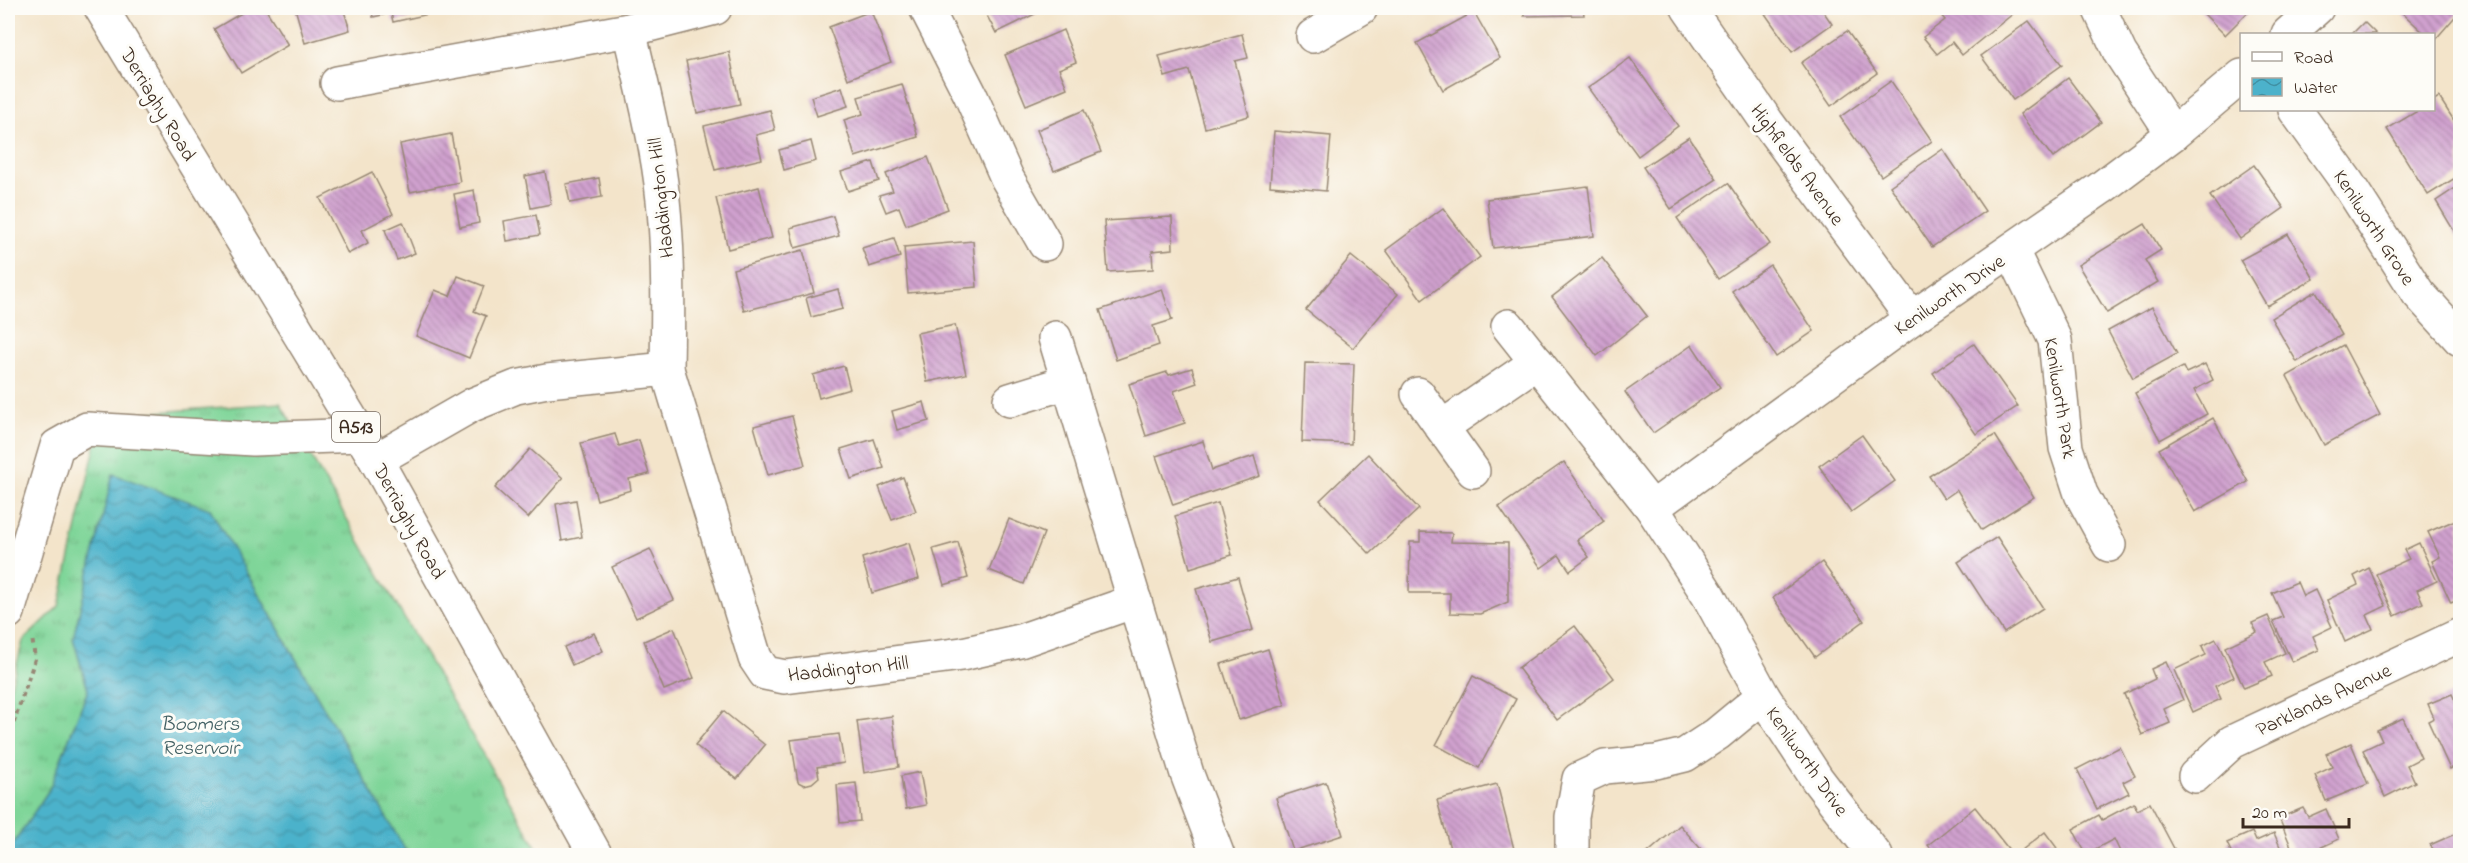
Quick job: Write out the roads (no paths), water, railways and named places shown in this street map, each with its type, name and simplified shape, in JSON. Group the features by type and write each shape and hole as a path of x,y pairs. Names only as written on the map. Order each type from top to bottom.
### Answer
{"street":[{"name":"Derriaghy Road","path":"101,8 368,448 596,855"},
{"path":"337,82 629,30 715,8"},
{"path":"926,8 970,94 1007,178 1045,244"},
{"path":"1313,36 1361,8"},
{"name":"Highfields Avenue","path":"1688,8 1767,122 1911,318"},
{"path":"2099,8 2120,53 2173,134"},
{"path":"2289,33 2316,8"},
{"name":"Haddington Hill","path":"629,30 653,134 663,200 668,279 667,369 755,658 765,673 785,677 962,654 1020,641 1135,601"},
{"name":"Kenilworth Drive","path":"1652,508 1911,318 2101,188 2173,134 2240,77"},
{"name":"Kenilworth Grove","path":"2296,111 2347,182 2418,293 2460,339"},
{"name":"Kenilworth Park","path":"2012,251 2055,340 2066,448 2081,494 2109,545"},
{"name":"Kenilworth Drive","path":"1508,326 1652,508 1708,595 1763,696 1817,778 1876,855"},
{"path":"1055,338 1187,774 1218,855"},
{"path":"1442,427 1537,362"},
{"path":"8,612 57,446 87,429 368,448 516,387 547,381 667,369"},
{"path":"1010,400 1068,382"},
{"path":"1418,394 1473,471"},
{"name":"Parklands Avenue","path":"2195,776 2232,742 2460,635"},
{"path":"1572,855 1572,817 1579,779 1605,767 1656,762 1685,755 1717,734 1763,696"}],"water":[{"name":"Boomers Reservoir","path":"113,474 210,509 408,855 8,855 49,790 88,690 73,638"}]}
